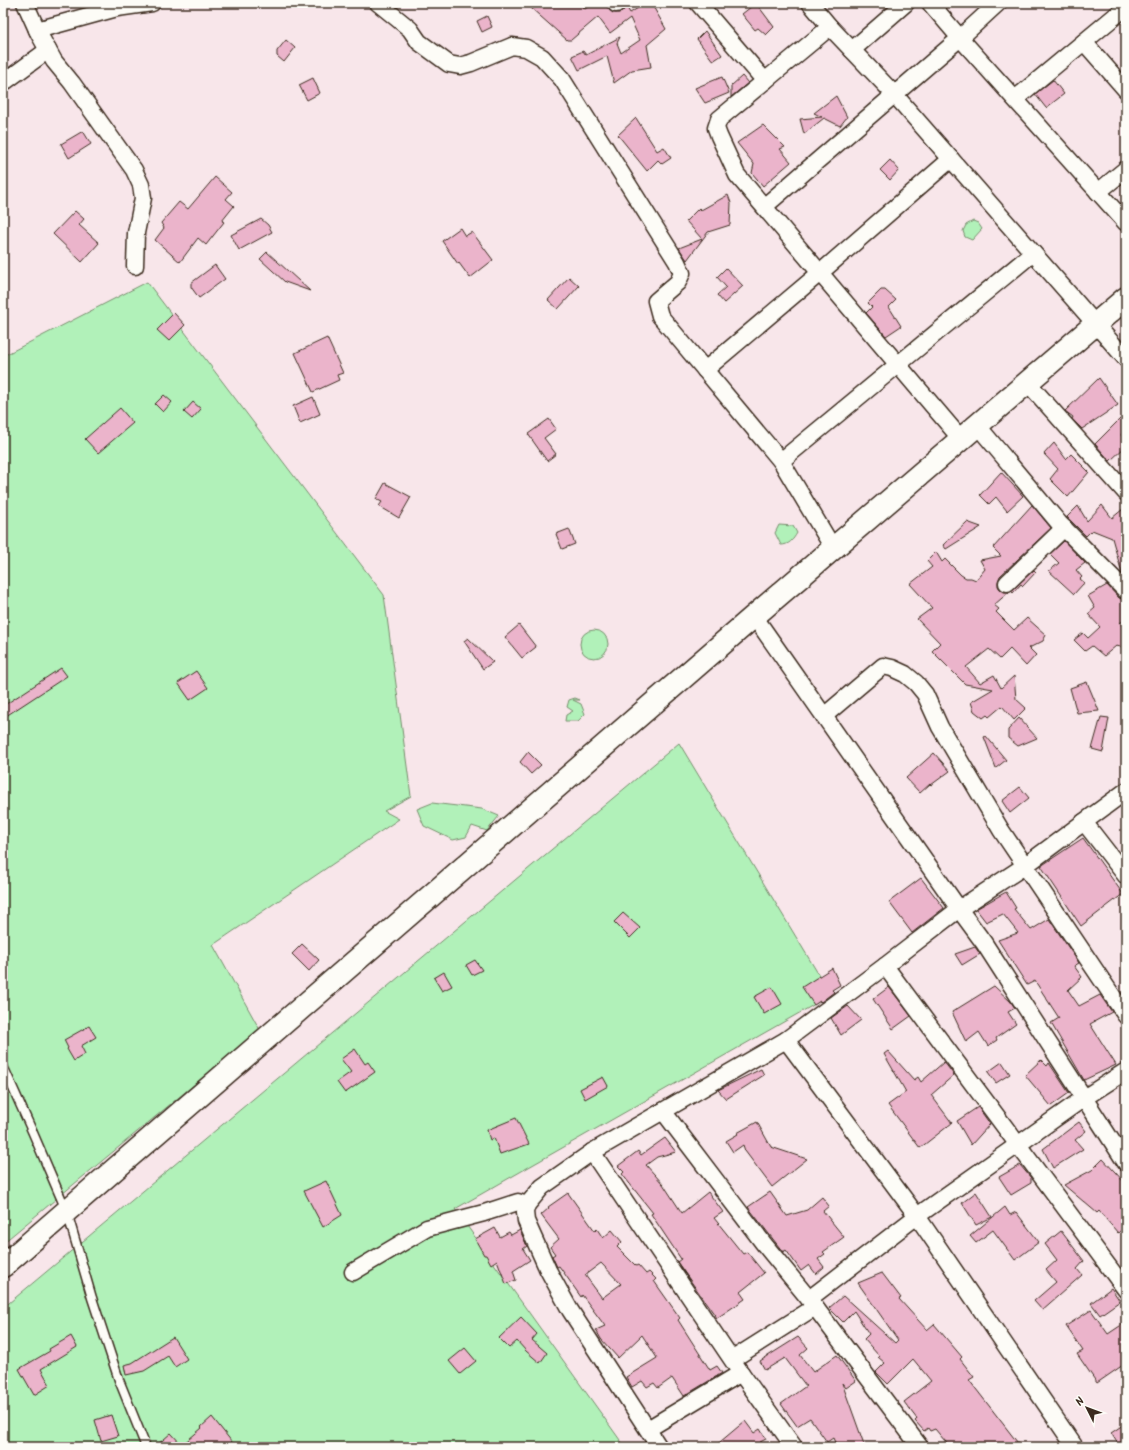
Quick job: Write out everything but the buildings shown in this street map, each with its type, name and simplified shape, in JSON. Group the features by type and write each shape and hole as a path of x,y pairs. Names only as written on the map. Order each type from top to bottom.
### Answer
{"street":[{"path":"25,3 37,30 54,61 72,82 134,170 141,185 143,198 136,233 135,266"},
{"path":"37,30 117,8 152,3"},
{"path":"378,3 410,29 419,42 449,64 460,66 471,63 512,46 526,48 542,57 552,66 562,79 677,262 682,274 678,282 656,301 660,316 781,461 833,548"},
{"path":"698,3 765,81"},
{"path":"810,3 830,27 894,94 1126,359"},
{"path":"852,50 906,3"},
{"path":"930,3 1126,223"},
{"path":"765,206 960,38 998,3"},
{"path":"1015,99 1126,6"},
{"path":"830,27 719,119 716,128 738,175 898,364 969,432 1126,591"},
{"path":"1084,42 1126,90"},
{"path":"3,83 48,50"},
{"path":"705,370 951,159"},
{"path":"1098,192 1126,169"},
{"path":"781,461 1033,253"},
{"path":"3,1266 754,616 1126,298"},
{"path":"1027,382 1126,493"},
{"path":"1007,583 1064,528"},
{"path":"754,616 1014,987 1126,1163"},
{"path":"824,716 883,666 905,674 916,683 924,694 940,727 1001,830 1126,1016"},
{"path":"659,1447 570,1310 548,1270 526,1221 526,1205 542,1187 592,1152 786,1040 960,910 1026,866 1126,791"},
{"path":"1084,822 1126,876"},
{"path":"886,966 1126,1290"},
{"path":"786,1040 917,1216 1076,1447"},
{"path":"733,1359 812,1303 917,1216 1084,1098 1126,1071"},
{"path":"663,1111 764,1244 812,1303 920,1447"},
{"path":"592,1152 741,1373 794,1447"},
{"path":"353,1272 427,1228 484,1213 518,1202 526,1205"},
{"path":"648,1429 741,1373"}],"lane":[{"path":"3,1066 34,1133 67,1212 109,1350 146,1447"}],"green space":[{"path":"973,221 978,223 982,229 972,240 965,237 963,231 966,225"},
{"path":"147,282 384,595 411,796 384,811 399,819 213,945 260,1030 3,1243 3,356"},
{"path":"779,525 793,526 797,533 789,543 781,545 775,533"},
{"path":"594,630 604,634 608,644 604,654 594,658 584,654 580,644 584,634"},
{"path":"575,698 580,700 573,700 581,704 585,714 578,721 565,721 566,715 573,711 567,707 569,700"},
{"path":"679,743 831,995 455,1209 625,1447 3,1447 3,1308"},
{"path":"432,803 482,809 499,816 487,831 472,826 466,837 453,840 424,826 417,809"}]}
